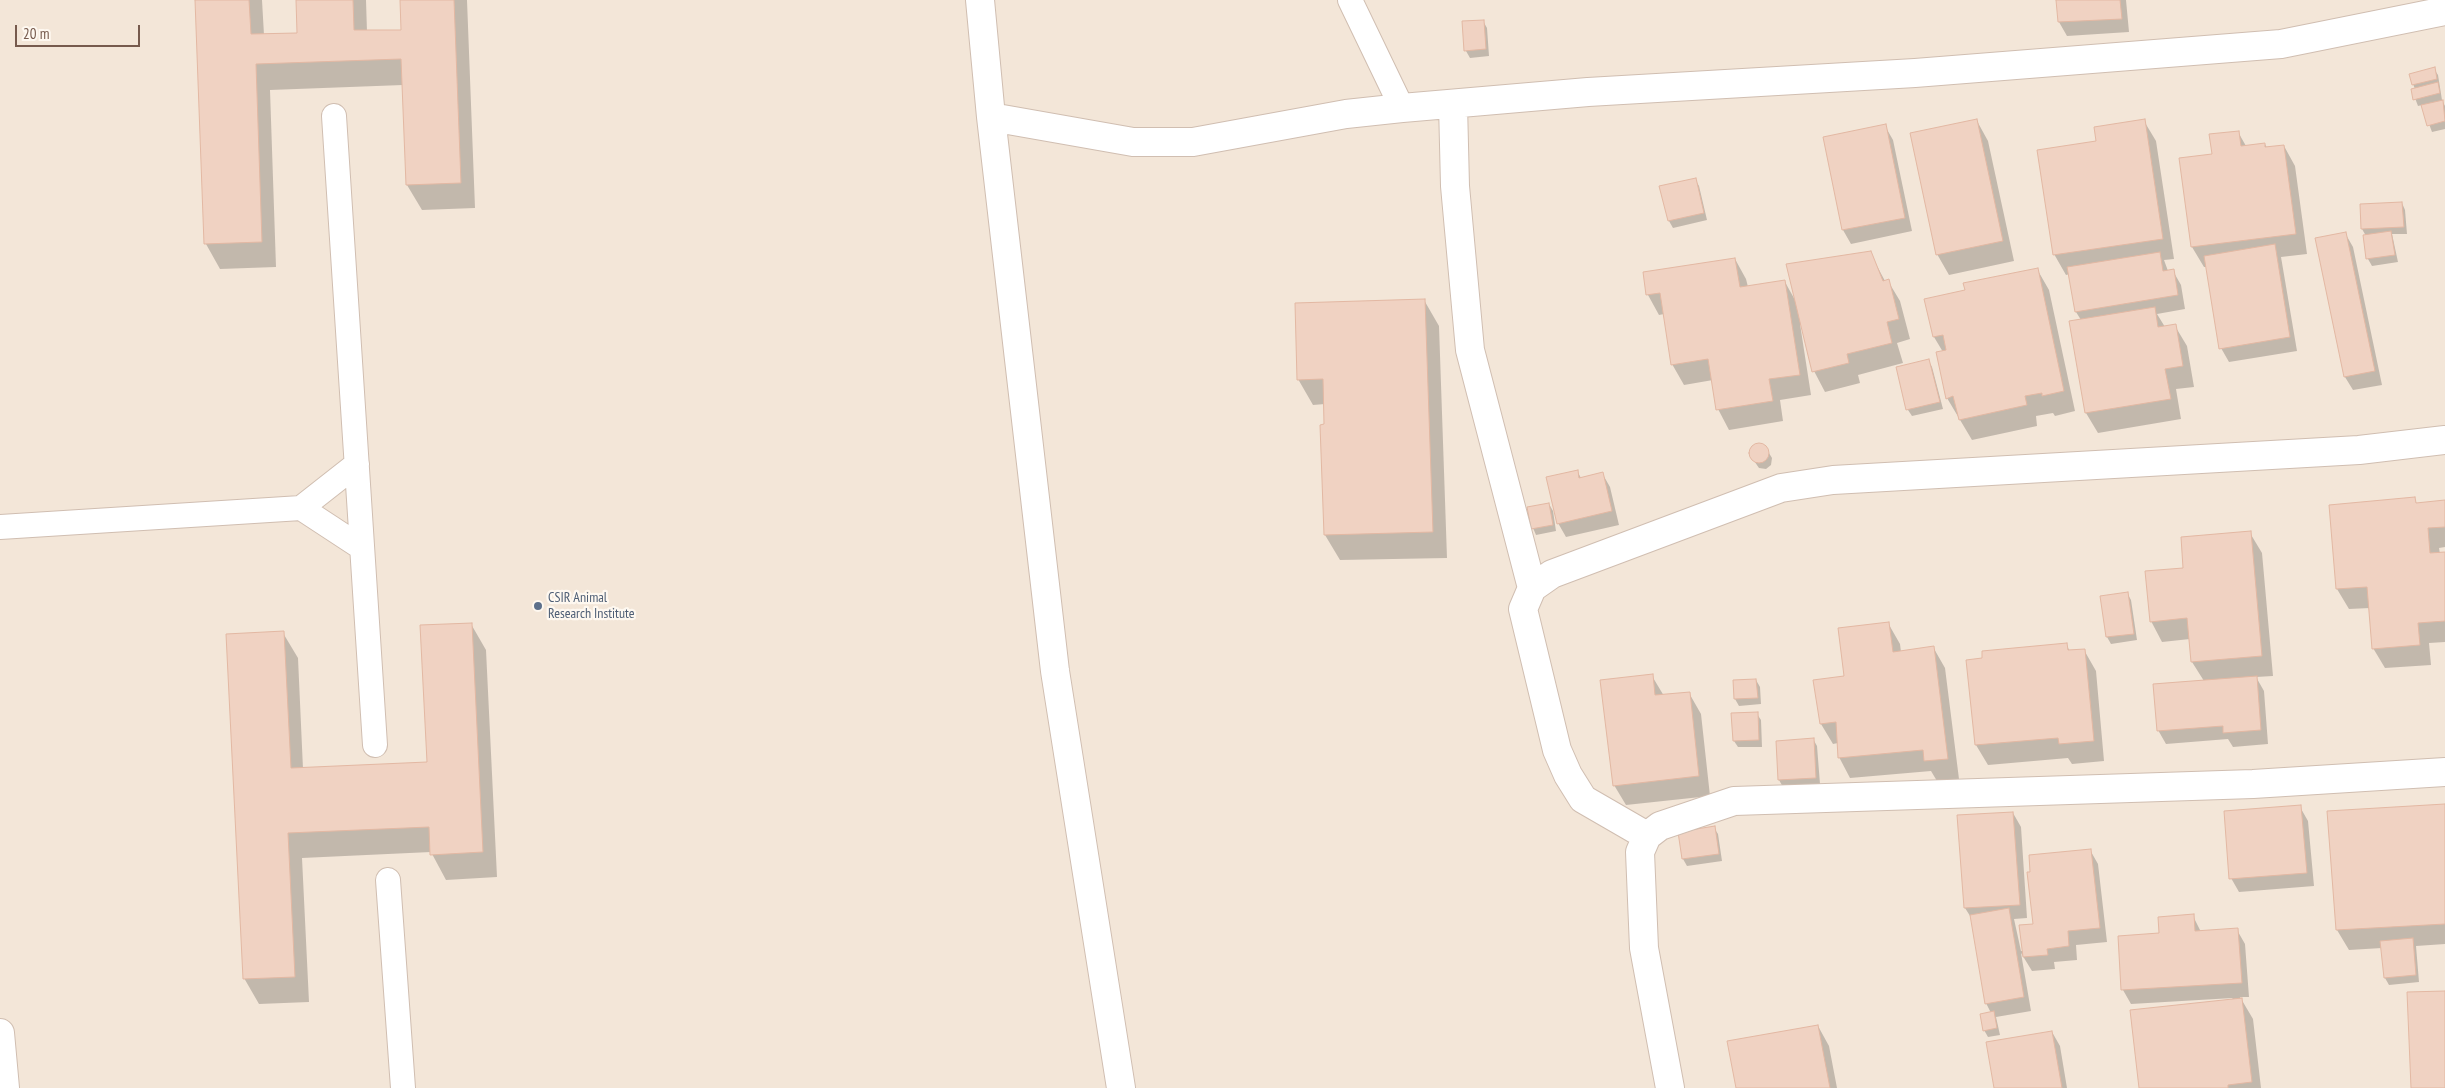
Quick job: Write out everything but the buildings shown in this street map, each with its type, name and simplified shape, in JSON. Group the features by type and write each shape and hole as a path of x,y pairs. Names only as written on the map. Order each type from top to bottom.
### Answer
{"street":[{"path":"980,0 991,117 1055,671 1121,1088"},
{"path":"991,117 1133,142 1193,142 1346,114 1402,108 1588,92 1915,73 2282,44 2445,11"},
{"path":"1453,104 1455,186 1470,350 1532,588"},
{"path":"1646,836 1583,799 1568,775 1557,750 1523,609 1532,588 1552,574 1781,488 1833,480 2359,450 2445,440"},
{"path":"1670,1088 1644,948 1640,852 1646,836 1660,826 1734,801 2253,784 2445,772"},
{"path":"0,1033 5,1088"}],"lane":[{"path":"1350,0 1402,108"},
{"path":"334,116 375,745"},
{"path":"0,527 301,508 357,464"},
{"path":"301,508 362,548"},
{"path":"388,880 403,1088"}],"shaded area":[{"path":"0,0 2445,0 2445,1088 0,1088"}],"place":[{"name":"CSIR Animal Research Institute","path":"538,606"}]}
